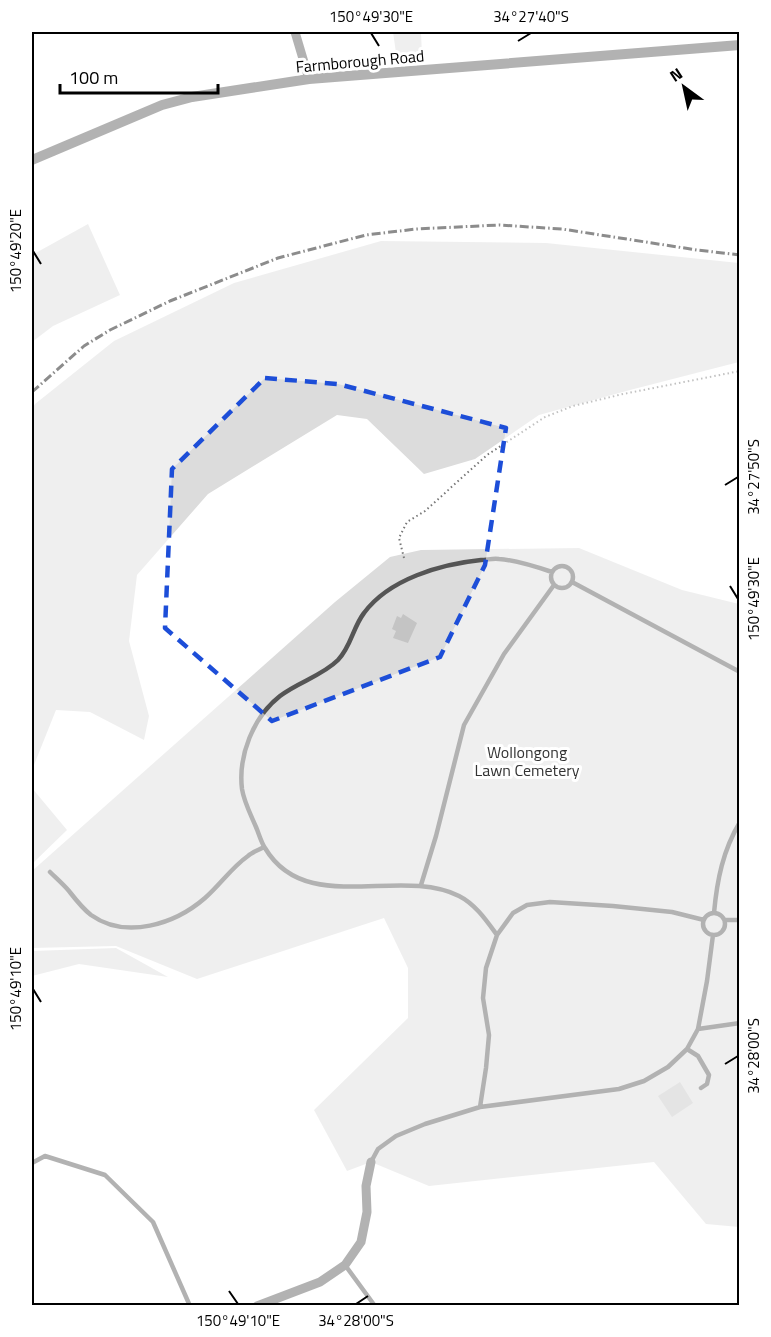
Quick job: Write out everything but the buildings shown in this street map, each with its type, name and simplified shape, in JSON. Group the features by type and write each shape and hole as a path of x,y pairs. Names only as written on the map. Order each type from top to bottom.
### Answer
{"street":[{"path":"295,32 309,79"},
{"name":"Farmborough Road","path":"32,160 177,100 309,79 740,45"},
{"path":"257,1305 320,1282 345,1265 361,1242 367,1212 366,1186 371,1162"}],"lane":[{"path":"497,935 481,913 461,897 447,892 421,885 345,888 299,879 288,872 278,865 264,847 242,789 242,766 253,730 270,705 280,696 338,660 364,613 376,599 394,587 442,566 466,562 499,559 552,572"},
{"path":"559,567 567,567 573,574 572,582 569,586 558,588 552,581 552,572 559,567"},
{"path":"572,582 740,672"},
{"path":"421,885 464,725 504,654 554,585"},
{"path":"714,913 718,876 740,822"},
{"path":"50,872 93,916 116,927 131,928 153,925 179,916 206,897 248,855 264,847"},
{"path":"480,1107 489,1035 483,998 486,968 497,935 513,913 527,904 550,902 672,912 704,920"},
{"path":"725,920 720,933 709,934 704,927 704,920 708,915 714,913 725,920 740,920"},
{"path":"371,1162 378,1149 396,1137 425,1124 480,1107 620,1089 644,1082 668,1067 687,1049 698,1029 713,935"},
{"path":"698,1029 740,1023"},
{"path":"687,1049 698,1056 709,1074 707,1084 701,1088"},
{"path":"32,1163 45,1156 105,1175 153,1222 190,1305"},
{"path":"345,1265 375,1305"}],"path":[{"path":"404,558 399,538 407,522 424,512 487,455 545,417 573,406 623,394 740,371"}],"highlighted area":[{"path":"265,378 338,384 506,428 485,565 440,657 272,721 165,628 172,469"}],"green space":[{"path":"393,32 421,32 422,56 397,60"},
{"path":"88,224 120,295 53,326 32,342 32,255"},
{"path":"381,241 546,243 739,263 739,362 539,415 475,459 424,474 367,419 337,415 208,494 137,575 129,641 149,716 144,740 90,712 56,710 32,770 32,409 35,404 114,341 234,283"},
{"name":"Wollongong Lawn Cemetery","path":"579,548 682,590 739,604 739,1227 706,1224 654,1162 429,1186 371,1162 347,1171 314,1110 408,1018 408,968 384,918 197,979 116,946 32,948 32,871 335,602 390,557 421,550"},
{"path":"32,788 67,830 32,864"},
{"path":"116,948 168,977 79,964 32,976 32,951"}],"railway":[{"path":"32,392 84,346 110,330 170,301 278,258 366,235 416,229 499,225 562,229 740,255"}]}
